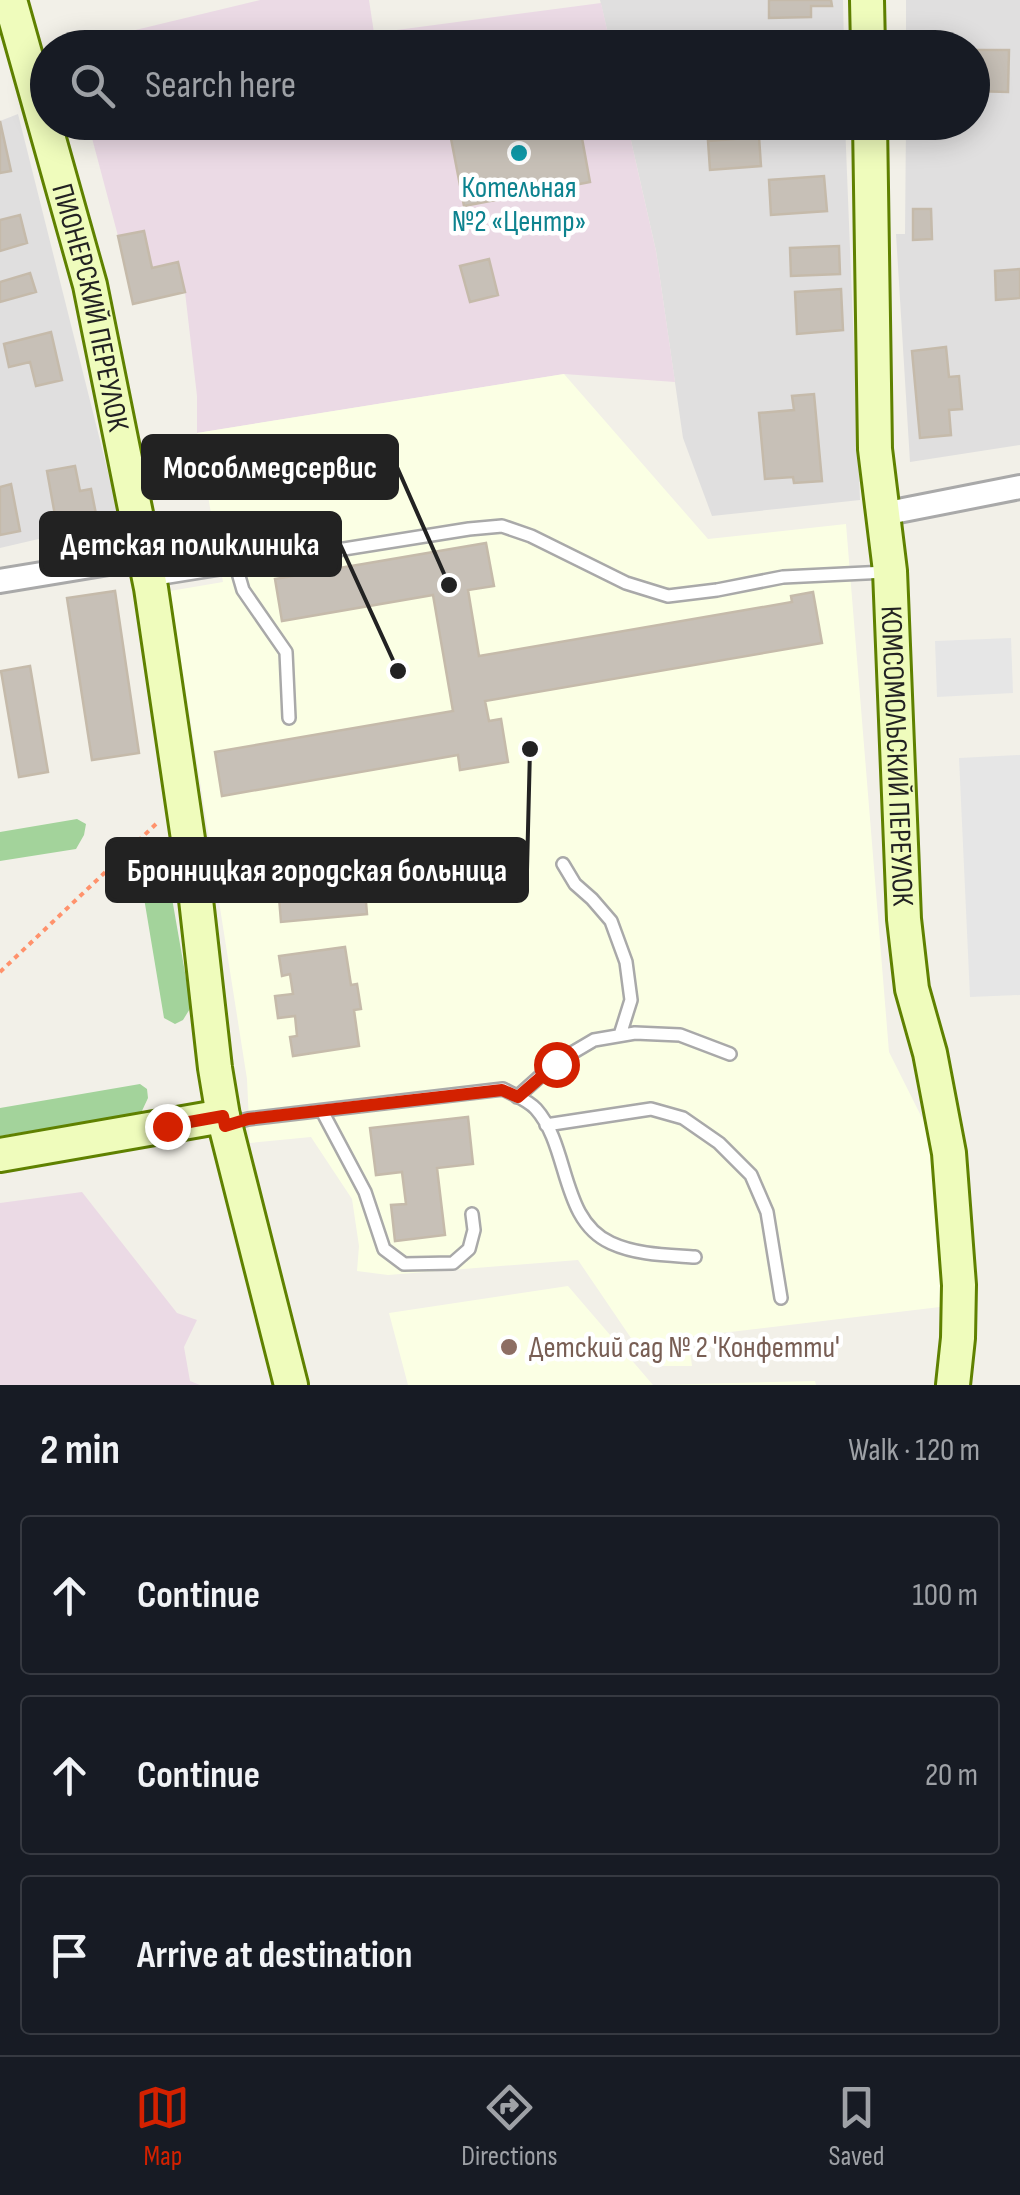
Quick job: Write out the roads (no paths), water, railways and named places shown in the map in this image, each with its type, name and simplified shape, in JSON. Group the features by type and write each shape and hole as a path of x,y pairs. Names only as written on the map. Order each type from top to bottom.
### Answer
{"street":[{"name":"ПИОНЕРСКИЙ ПЕРЕУЛОК","path":"10,0 30,71"},
{"path":"867,0 868,30"},
{"name":"ПИОНЕРСКИЙ ПЕРЕУЛОК","path":"49,140 90,285 147,569 224,1121 291,1385"},
{"name":"КОМСОМОЛЬСКИЙ ПЕРЕУЛОК","path":"870,140 876,448 890,572 907,956 949,1153 959,1285 953,1385"},
{"path":"883,514 1020,487"},
{"path":"0,581 147,569"},
{"path":"0,1155 224,1121"}],"lane":[{"path":"147,569 236,566 502,526 531,536 626,583 668,596 784,576 890,572"},
{"path":"236,566 243,590 286,652 289,718"},
{"path":"563,864 611,921 626,962 631,1000 620,1035"},
{"path":"518,1097 556,1064 594,1040 635,1033 680,1035 730,1054"},
{"path":"224,1121 502,1090 538,1111 554,1138 578,1210 591,1229 609,1242 645,1253 695,1258"},
{"path":"546,1125 650,1109 683,1118 719,1142 750,1175 767,1212 782,1298"},
{"path":"322,1112 365,1192 384,1248 404,1264 453,1263 469,1249 474,1230 472,1214"}],"place":[{"name":"Котельная №2 «Центр»","path":"519,153"},
{"name":"Мособлмедсервис","path":"449,585"},
{"name":"Детская поликлиника","path":"398,671"},
{"name":"Бронницкая городская больница","path":"530,749"},
{"name":"Детский сад № 2 'Конфетти'","path":"509,1347"}]}
